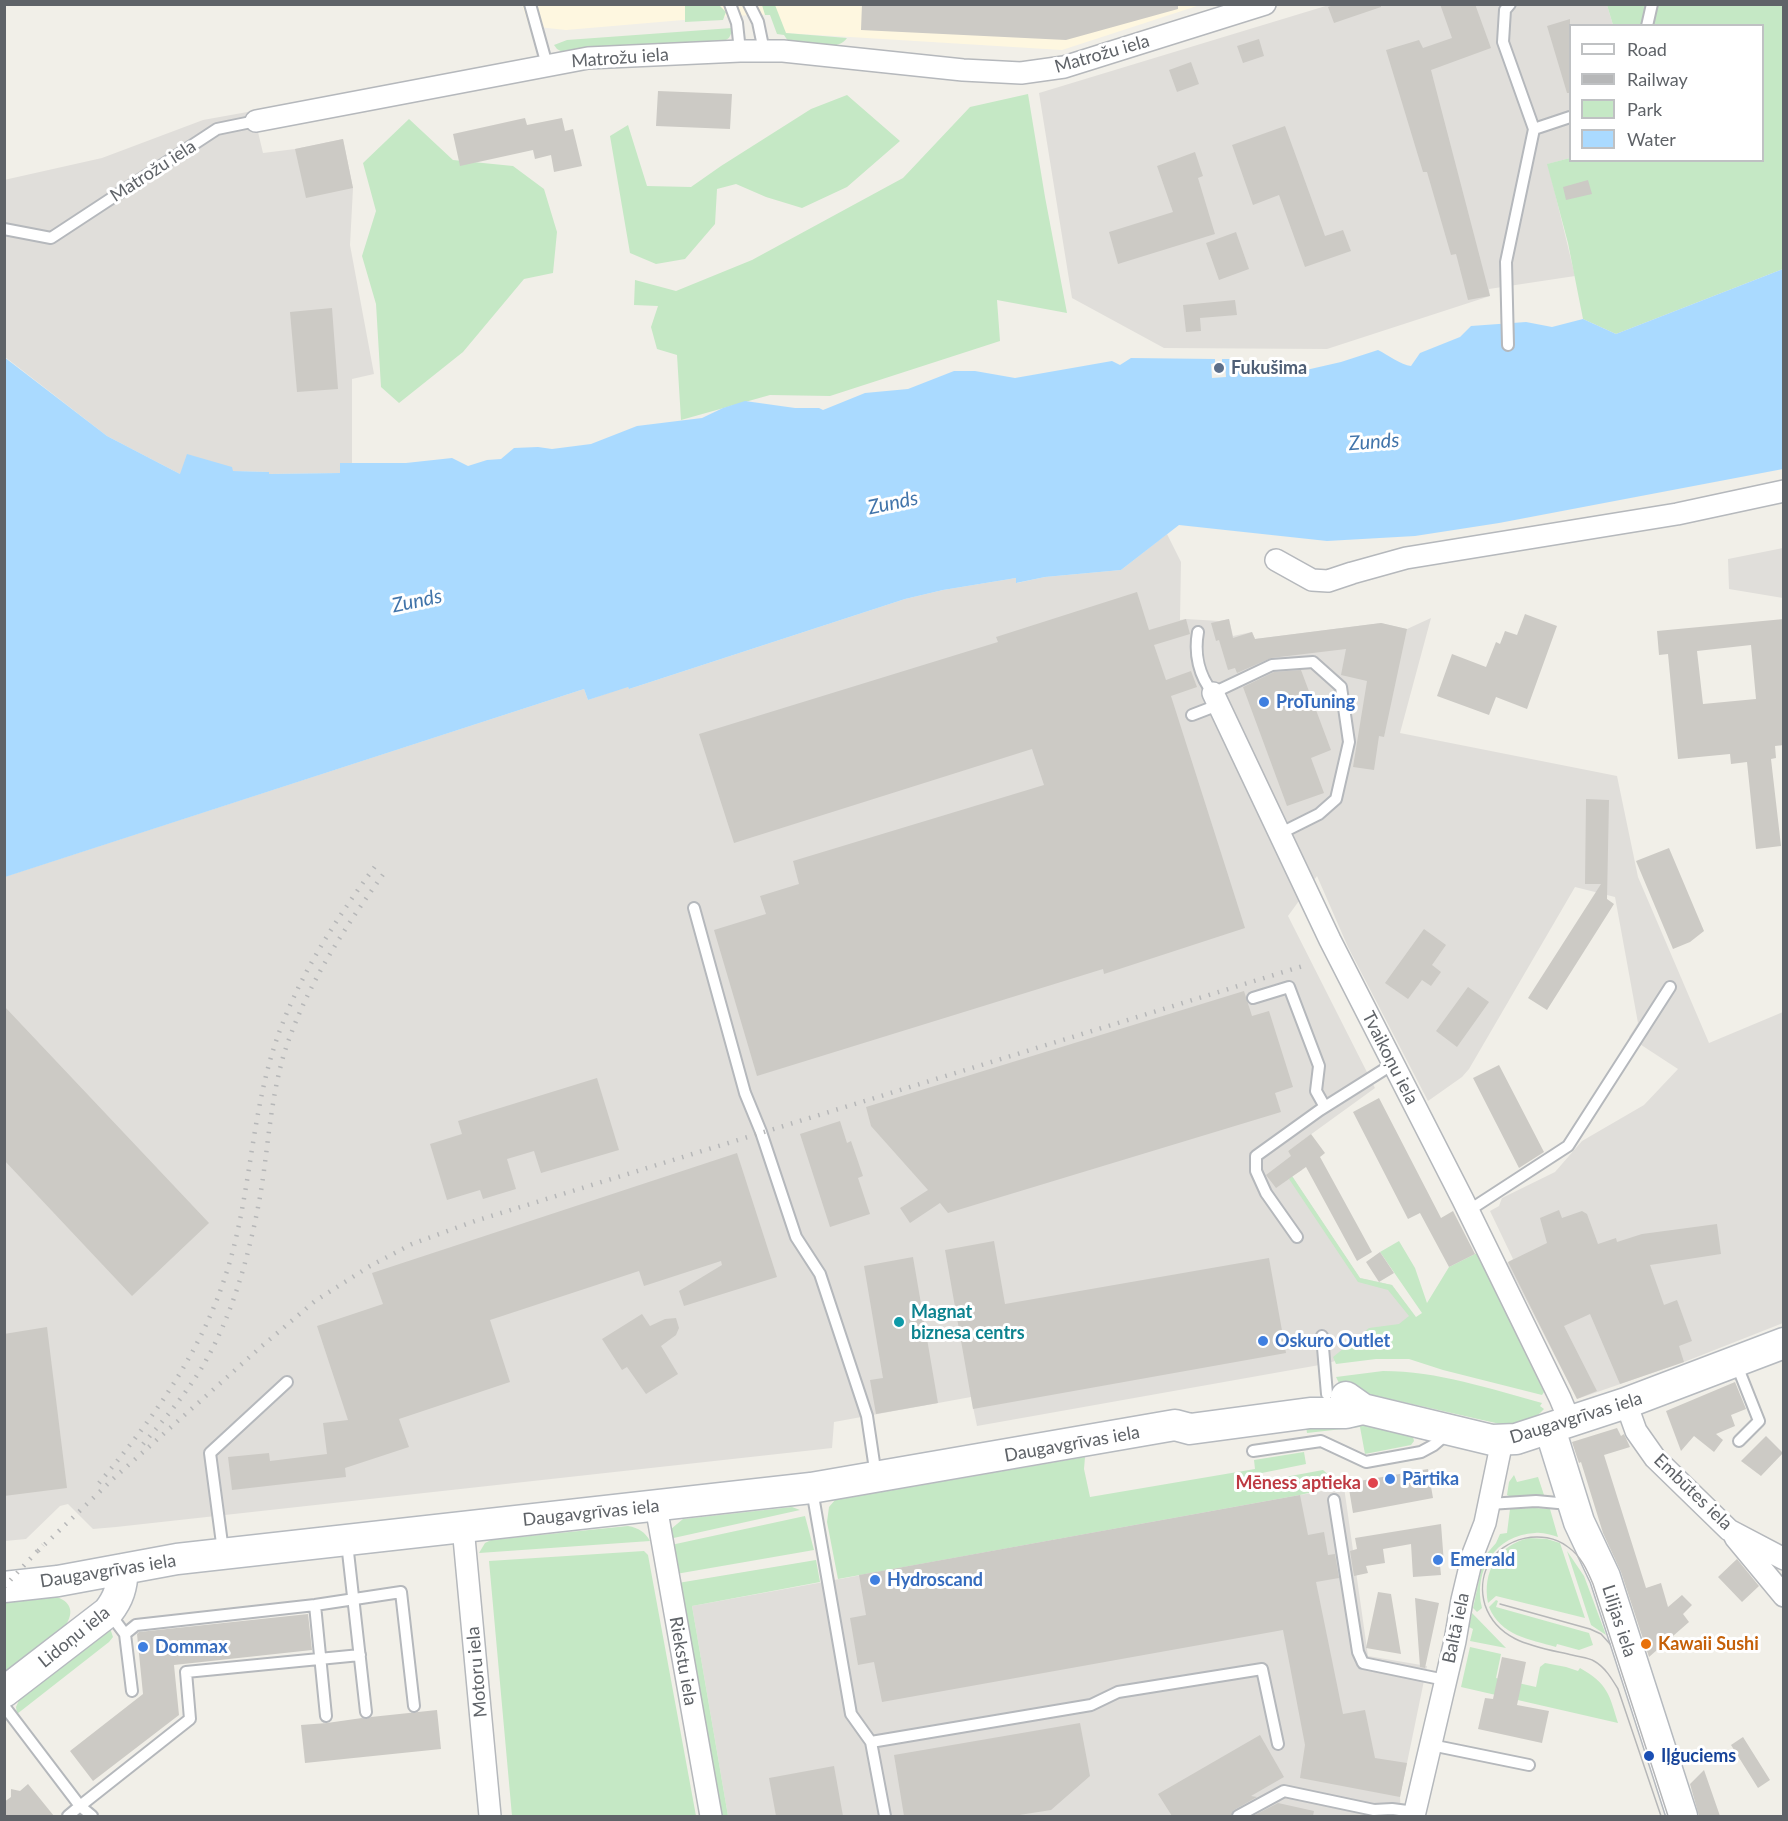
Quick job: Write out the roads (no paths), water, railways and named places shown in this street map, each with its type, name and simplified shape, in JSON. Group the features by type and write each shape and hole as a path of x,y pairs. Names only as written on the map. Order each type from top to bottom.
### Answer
{"main road":[{"name":"Daugavgrīvas iela","path":"1175,1425 1188,1415 1296,1396 1327,1394 1347,1398 1363,1409 1502,1441 1526,1437 1626,1403 1784,1343"},
{"name":"Daugavgrīvas iela","path":"4,1587 58,1581 177,1559 811,1488 1175,1425 1190,1429 1310,1413 1346,1413 1363,1409"},
{"name":"Lilijas iela","path":"1560,1425 1579,1522 1605,1577 1682,1816"},
{"name":"Lidoņu iela","path":"4,1692 116,1623 116,1602 122,1589 123,1569"}],"street":[{"name":"Matrožu iela","path":"256,121 588,58 783,51 963,70 1038,72 1064,67 1264,4"},
{"path":"1276,560 1312,580 1328,581 1406,558 1677,514 1784,491"},
{"name":"Tvaikoņu iela","path":"1215,699 1330,940 1560,1398 1560,1425"},
{"name":"Embūtes iela","path":"1626,1403 1636,1431 1655,1458 1729,1530 1784,1559"},
{"name":"Baltā iela","path":"1414,1814 1473,1554 1485,1523 1502,1441"},
{"name":"Riekstu iela","path":"656,1506 711,1816"},
{"name":"Motoru iela","path":"463,1527 490,1816"},
{"path":"1729,1530 1784,1596"}],"lane":[{"path":"530,4 548,65"},
{"path":"730,4 737,23 740,51"},
{"path":"749,4 758,22 764,51"},
{"path":"1508,345 1506,262 1534,129 1503,42 1505,9 1510,4"},
{"path":"1647,24 1652,4"},
{"path":"1534,129 1569,117"},
{"name":"Matrožu iela","path":"4,229 51,238 218,129 256,121"},
{"path":"1198,632 1196,645 1198,663 1203,682 1215,699"},
{"path":"1192,715 1272,665 1313,662 1341,687 1349,742 1336,799 1319,814 1280,834"},
{"path":"694,908 745,1093 796,1237 820,1274 867,1416 877,1478"},
{"path":"1253,998 1289,987 1319,1066 1316,1091 1324,1107"},
{"path":"1468,1211 1569,1146 1670,987"},
{"path":"1297,1237 1266,1193 1256,1171 1256,1156 1324,1107 1393,1064"},
{"path":"1322,1336 1327,1394"},
{"path":"1736,1362 1759,1421 1739,1441"},
{"path":"223,1554 210,1453 287,1382"},
{"path":"1253,1451 1321,1441 1366,1462 1421,1452 1434,1445 1450,1430"},
{"path":"811,1488 851,1714 871,1742 885,1816"},
{"path":"1334,1500 1358,1652 1363,1663 1445,1680"},
{"path":"1489,1504 1536,1501 1574,1504"},
{"path":"346,1540 366,1712"},
{"path":"132,1690 116,1623 136,1625 315,1605 401,1592 414,1706"},
{"path":"315,1605 326,1716"},
{"path":"68,1816 190,1719 186,1672 360,1655"},
{"path":"871,1742 1091,1705 1118,1692 1262,1669 1278,1744"},
{"path":"4,1706 80,1806 92,1816"},
{"path":"1431,1745 1529,1765"},
{"path":"1238,1816 1284,1791 1374,1810 1392,1809 1414,1814"}],"water":[{"name":"Zunds","path":"1783,269 1783,469 1499,523 1415,536 1327,541 1179,525 1121,570 1045,577 1016,583 1016,578 905,599 629,689 628,687 588,700 584,689 5,877 4,357 107,436 180,474 187,454 232,467 233,471 269,472 269,474 340,473 340,463 406,463 452,458 468,466 487,460 501,459 514,448 552,449 591,444 637,426 702,418 745,401 823,410 865,393 908,389 954,371 975,371 1015,378 1112,361 1120,365 1131,358 1215,359 1215,363 1211,364 1212,378 1226,377 1225,363 1222,363 1222,359 1230,359 1238,371 1306,370 1378,350 1411,366 1420,353 1460,337 1471,326 1526,322 1552,327 1583,319 1616,334"}],"tram line":[{"path":"1661,1816 1618,1689 1605,1670 1589,1659 1521,1641 1499,1628 1491,1618 1483,1595 1484,1574 1495,1555 1513,1542 1536,1537 1558,1541 1573,1551 1583,1564 1593,1584 1668,1816"},
{"path":"1500,1604 1590,1629 1601,1634 1610,1644"}],"railway":[{"path":"99,1483 138,1435 173,1384 189,1358 216,1303 239,1223 268,1068 287,1012 328,934 379,861"},
{"path":"143,1444 174,1408 201,1369 222,1329 238,1286 250,1242 260,1197 275,1090 284,1054 315,980 356,913 387,869"},
{"path":"38,1551 114,1478 315,1301 370,1266 412,1244 475,1221 1303,966"},
{"path":"4,1587 43,1545"}],"place":[{"name":"Fukušima","path":"1219,368"},
{"name":"ProTuning","path":"1264,702"},
{"name":"Magnat biznesa centrs","path":"899,1322"},
{"name":"Oskuro Outlet","path":"1263,1341"},
{"name":"Pārtika","path":"1390,1479"},
{"name":"Mēness aptieka","path":"1373,1483"},
{"name":"Emerald","path":"1438,1560"},
{"name":"Hydroscand","path":"875,1580"},
{"name":"Kawaii Sushi","path":"1646,1644"},
{"name":"Dommax","path":"143,1647"},
{"name":"Iļģuciems","path":"1649,1756"}]}
